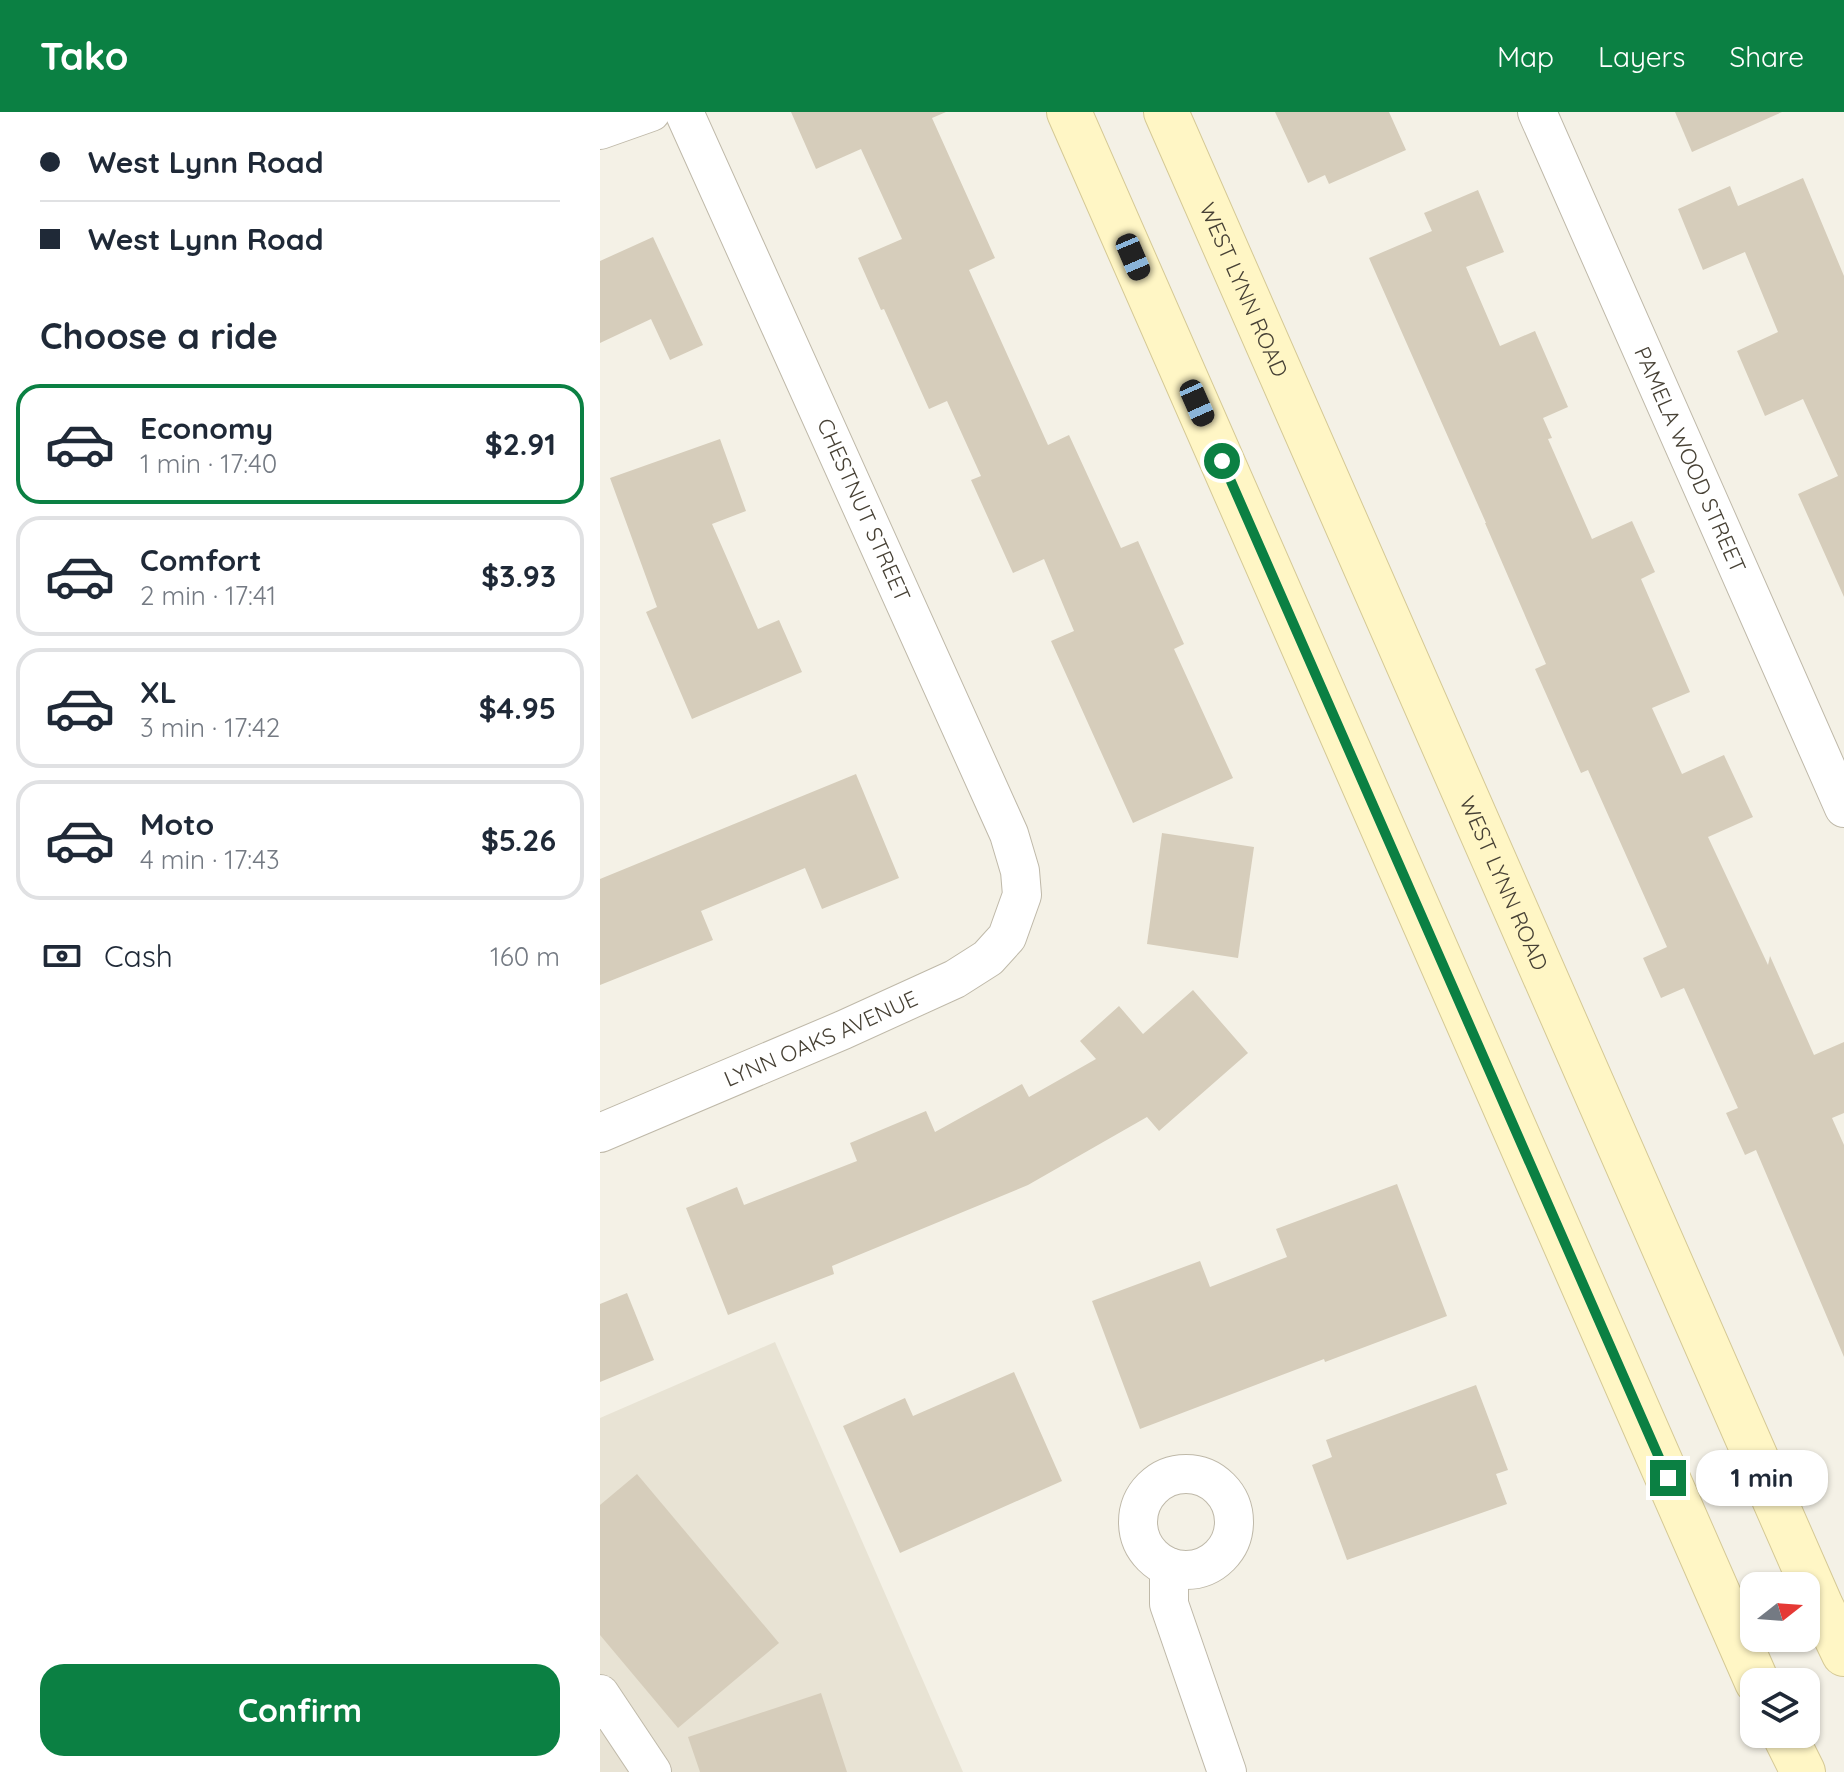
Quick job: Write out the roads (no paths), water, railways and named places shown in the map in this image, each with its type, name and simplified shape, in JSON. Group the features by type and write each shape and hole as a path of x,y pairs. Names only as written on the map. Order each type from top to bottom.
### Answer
{"main road":[{"path":"1069,112 1751,1668"},
{"name":"WEST LYNN ROAD","path":"1166,112 1844,1654"},
{"path":"1791,1748 1803,1772"}],"street":[{"path":"600,130 651,112"},
{"name":"CHESTNUT STREET","path":"684,112 1009,834 1020,871 1022,895 1016,914"},
{"name":"PAMELA WOOD STREET","path":"1537,112 1844,808"},
{"name":"LYNN OAKS AVENUE","path":"600,1133 955,979 988,958 1007,937 1016,914"},
{"path":"1169,1567 1169,1604 1227,1772"},
{"path":"600,1694 652,1772"}]}
